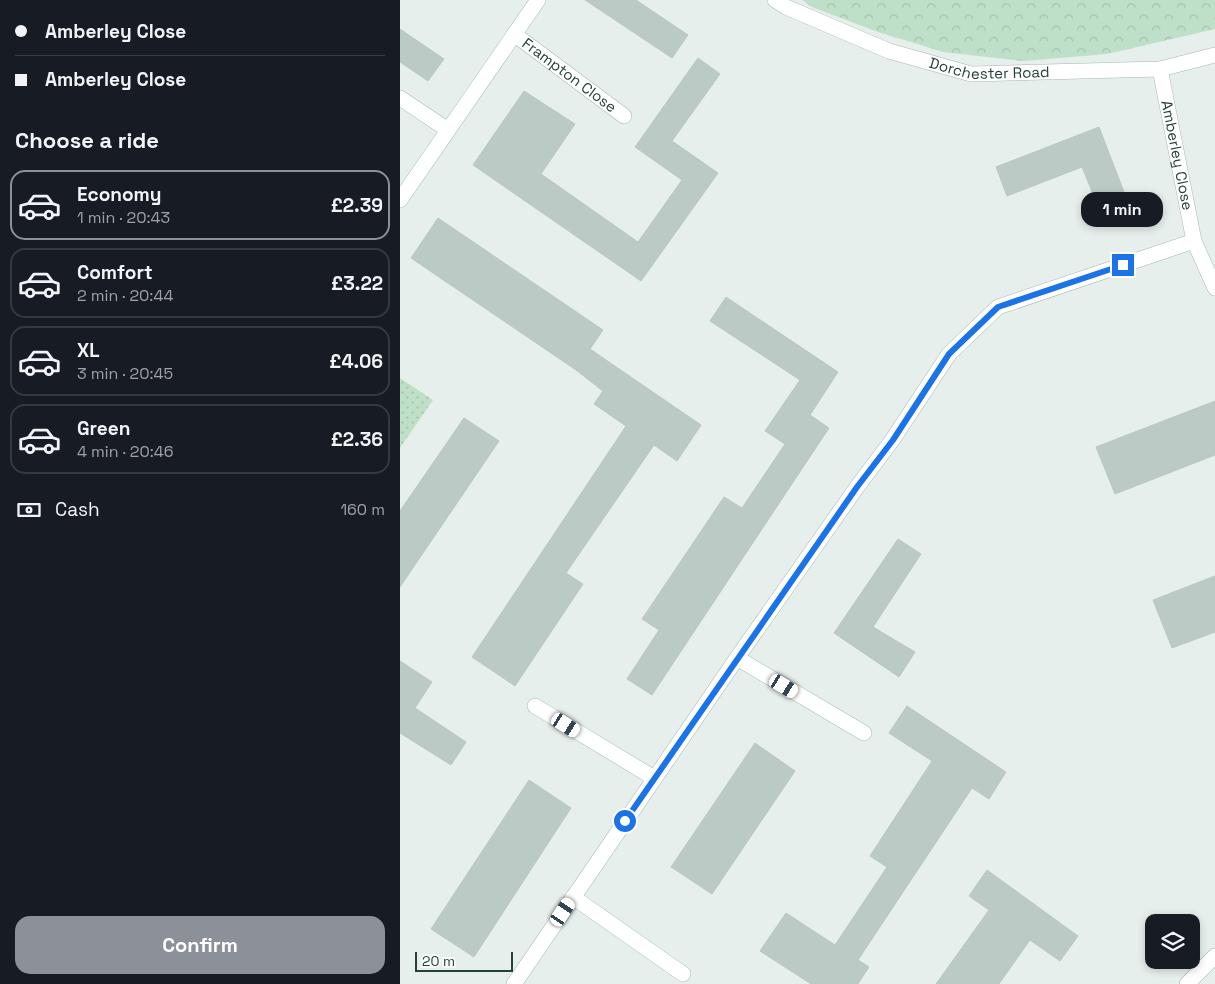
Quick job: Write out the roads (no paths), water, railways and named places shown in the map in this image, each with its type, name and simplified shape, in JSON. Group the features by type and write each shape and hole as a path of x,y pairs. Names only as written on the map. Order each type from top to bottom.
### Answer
{"street":[{"name":"Frampton Close","path":"400,200 538,0"},
{"name":"Dorchester Road","path":"775,0 786,7 889,51 971,74 1160,70 1215,55"},
{"name":"Frampton Close","path":"514,34 624,116"},
{"name":"Amberley Close","path":"1160,70 1194,241 1215,288"},
{"path":"400,98 448,130"},
{"path":"514,984 654,778 857,487 893,440 949,354 998,307 1194,241"},
{"path":"738,658 864,734"},
{"path":"536,706 654,778"},
{"path":"573,897 683,974"},
{"path":"1187,984 1215,956"}]}
